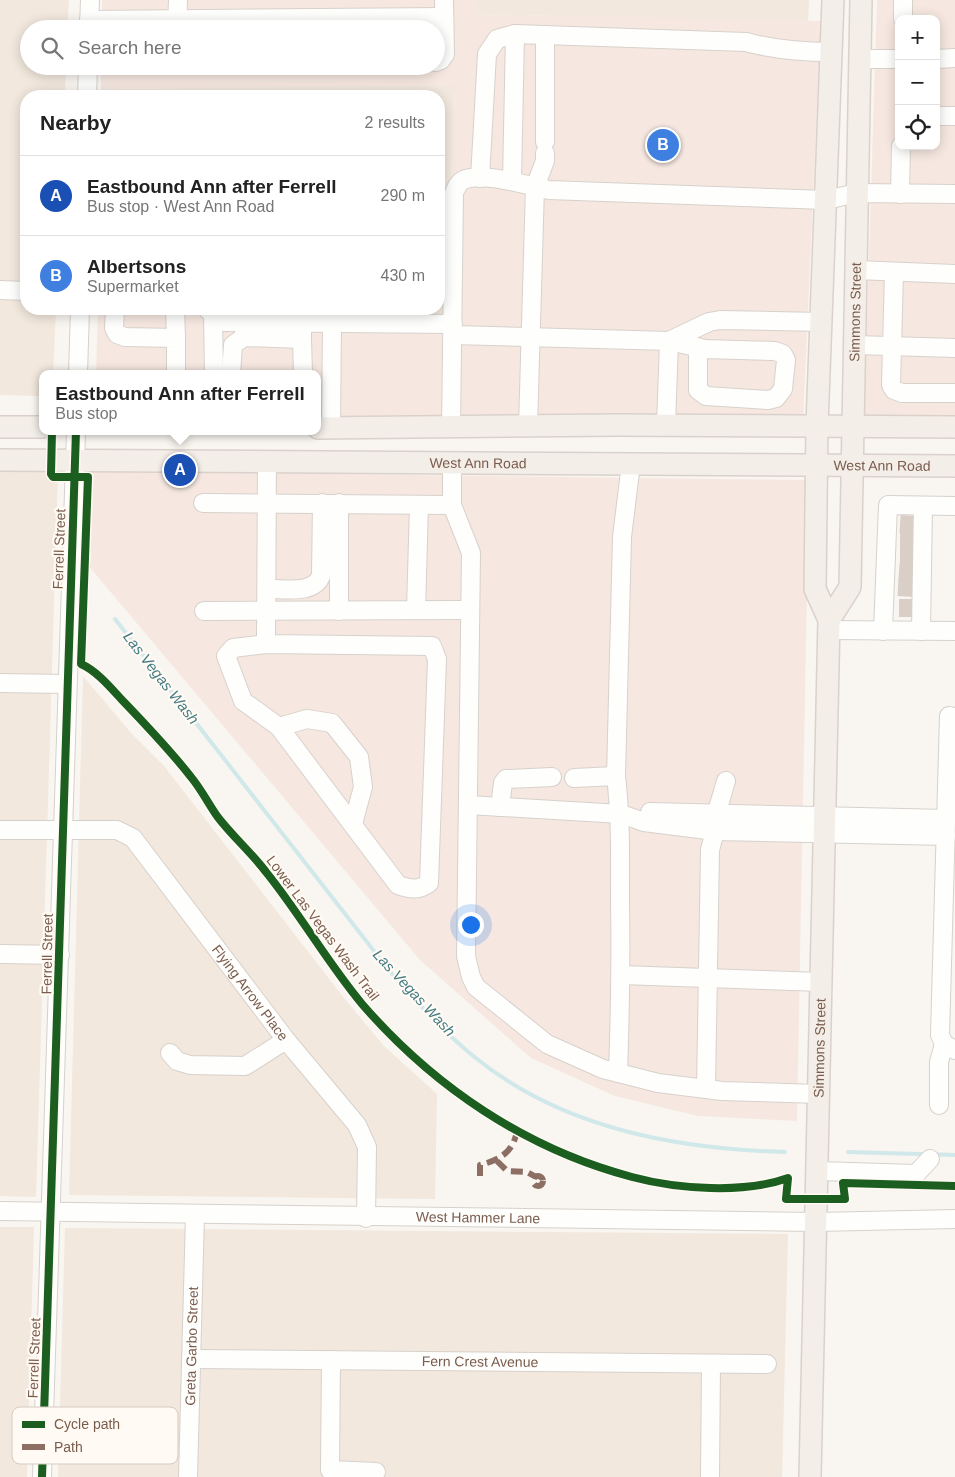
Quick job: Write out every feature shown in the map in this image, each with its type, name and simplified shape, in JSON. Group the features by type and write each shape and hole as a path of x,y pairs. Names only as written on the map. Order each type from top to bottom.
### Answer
{"main road":[{"name":"Simmons Street","path":"810,1477 829,625 816,589 817,466 833,0"},
{"name":"Simmons Street","path":"829,625 850,587 861,0"},
{"path":"0,427 39,427"},
{"path":"324,428 955,427"},
{"path":"452,428 452,462"},
{"name":"West Ann Road","path":"0,460 955,466"}],"street":[{"path":"89,20 90,0"},
{"path":"178,0 178,20"},
{"path":"903,0 903,15"},
{"path":"249,20 444,9"},
{"path":"480,178 487,54 497,39 515,34 746,42 772,50 831,52"},
{"path":"512,181 515,34"},
{"path":"528,427 535,187 544,161 545,147 545,35"},
{"path":"940,59 955,58"},
{"path":"860,59 895,59"},
{"path":"87,90 88,75"},
{"path":"940,116 955,116"},
{"path":"900,194 901,150"},
{"path":"452,428 454,193 457,185 463,180 480,178 512,181 549,190 826,200 858,193 955,194"},
{"path":"856,270 955,274"},
{"path":"894,272 891,386 894,390 902,393 955,393"},
{"path":"0,290 20,291"},
{"path":"78,370 80,315"},
{"path":"115,315 114,328 117,334 125,337 176,338"},
{"path":"175,315 176,370"},
{"path":"210,315 214,370"},
{"path":"214,315 224,322 245,330 302,331 334,318 530,338 669,341 698,347 775,351 783,354 786,360 783,390 776,398 706,396 698,390 698,347"},
{"path":"324,428 334,318"},
{"path":"669,341 709,322 720,320 822,322"},
{"path":"231,370 233,345 245,330"},
{"path":"302,331 302,370"},
{"path":"666,426 669,341"},
{"path":"855,345 955,348"},
{"name":"Ferrell Street","path":"45,1407 76,435"},
{"path":"266,644 268,461"},
{"path":"452,462 452,505 471,552 466,956 471,977 476,987 547,1044 603,1069 658,1083 706,1089 820,1094"},
{"path":"618,1073 625,814 616,776 622,537 631,464"},
{"path":"203,503 268,502 452,505"},
{"path":"267,588 310,588 318,583 321,576 331,503"},
{"path":"331,503 339,611"},
{"path":"416,610 419,505"},
{"path":"883,631 905,608 906,556 888,505 955,506"},
{"path":"921,631 905,608 906,556 923,506"},
{"path":"204,611 470,610"},
{"path":"829,625 883,631 955,631"},
{"path":"266,644 432,646 435,650 437,659 429,883 418,888 398,885 278,727 243,701 226,656 233,648 266,644"},
{"path":"0,683 67,684"},
{"path":"939,1105 939,1062 950,1047 940,1035 949,716 955,716"},
{"path":"278,727 307,719 332,723 359,757 363,787 353,824"},
{"path":"574,778 616,776"},
{"path":"500,807 503,783 506,779 552,777"},
{"path":"706,1089 710,850 726,781"},
{"path":"468,805 625,814 647,812 715,823 947,827"},
{"name":"Flying Arrow Place","path":"0,830 117,830 133,838 286,1040 330,1091 364,1137 367,1147 366,1218"},
{"path":"0,954 60,955"},
{"path":"622,974 822,982"},
{"path":"170,1053 177,1061 190,1065 245,1066 286,1040"},
{"path":"818,1171 916,1174 930,1160"},
{"name":"West Hammer Lane","path":"0,1211 366,1218 817,1222 955,1220"},
{"name":"Greta Garbo Street","path":"188,1477 195,1215"},
{"name":"Fern Crest Avenue","path":"191,1360 768,1364"},
{"path":"331,1360 330,1470 376,1472"},
{"path":"710,1477 712,1364"},
{"name":"Ferrell Street","path":"42,1464 42,1477"}],"shaded area":[{"path":"0,0 69,0 68,20 20,20 20,75 66,75 65,90 20,90 20,315 56,315 53,370 39,370 39,396 0,395"},
{"path":"102,0 475,0 476,14 821,21 803,420 321,419 321,370 96,370 98,315 448,316 455,85 101,89 101,75 445,75 445,20 102,20"},
{"path":"475,0 809,0 808,22 475,14"},
{"path":"877,0 955,0 955,418 864,418"},
{"path":"455,85 448,317 225,315 445,315 445,90 101,89"},
{"path":"0,470 58,471 36,1197 0,1196"},
{"path":"90,471 809,480 797,1121 698,1116 615,1096 531,1058 420,960 87,564"},
{"path":"83,676 132,734 164,766 344,998 384,1046 437,1094 435,1199 69,1195"},
{"path":"0,1227 34,1227 29,1407 12,1407 12,1464 27,1464 27,1477 0,1477"},
{"path":"65,1228 788,1234 782,1477 58,1477 58,1464 178,1464 178,1407 60,1407"}],"waterway":[{"name":"Las Vegas Wash","path":"115,619 392,974 421,1006 472,1055 506,1080 543,1101 581,1117 620,1130 702,1146 785,1152"},
{"name":"Las Vegas Wash","path":"848,1152 955,1155"}],"tunnel":[{"path":"900,524 916,525"},
{"path":"900,540 916,540"},
{"path":"900,557 915,557"},
{"path":"899,572 915,573"},
{"path":"898,587 914,588"},
{"path":"899,608 914,608"}],"marked path":[{"path":"480,1176 480,1165 499,1158 509,1150 517,1131"},
{"path":"497,1161 507,1171 527,1172 536,1177"},
{"path":"536,1176 540,1176 543,1181 542,1185 536,1186 533,1183 533,1179 536,1176"}],"cycle path":[{"name":"Lower Las Vegas Wash Trail","path":"52,435 51,474 53,477 88,477 81,664 104,680 175,757 195,782 217,816 278,888 362,1004 390,1034 451,1088 519,1132 555,1150 593,1165 650,1181 690,1187 731,1188 771,1183 788,1178 786,1199 845,1199 843,1183 955,1186"},
{"path":"44,1407 76,435"},
{"path":"42,1464 42,1477"}],"place":[{"name":"Albertsons","path":"663,145"},
{"name":"Eastbound Ann after Ferrell","path":"180,470"}]}
